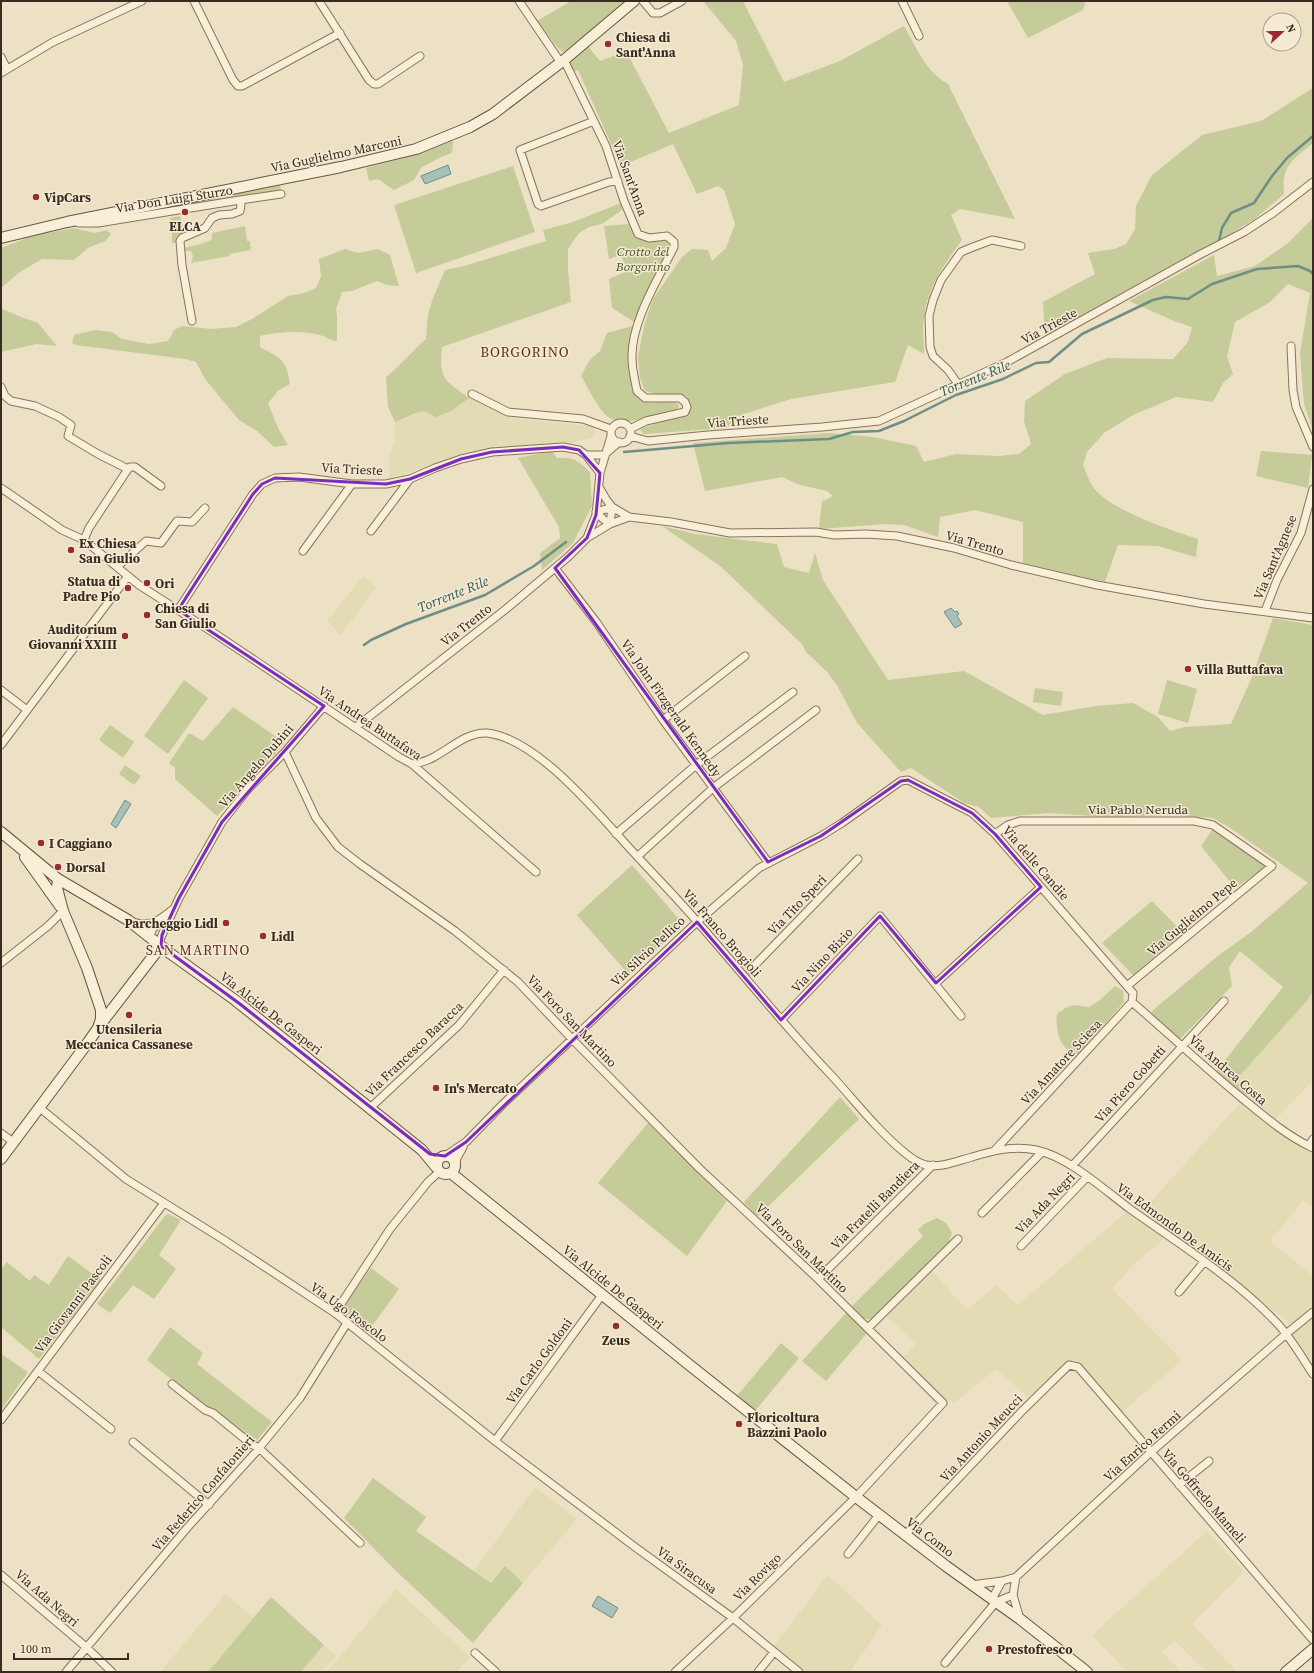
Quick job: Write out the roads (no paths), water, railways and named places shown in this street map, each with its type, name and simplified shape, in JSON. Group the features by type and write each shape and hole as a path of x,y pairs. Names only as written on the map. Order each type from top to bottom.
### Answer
{"main road":[{"name":"Via Guglielmo Marconi","path":"1,238 67,222 341,167 416,149 470,127 493,114 563,62 634,1"},
{"path":"1,832 10,839 30,863 63,911"},
{"name":"Via Alcide De Gasperi","path":"10,839 58,879 128,920 240,1004 422,1150 438,1169"},
{"path":"58,879 57,888 63,911 80,950 98,999 101,1019 98,1028"},
{"path":"1,1159 161,946"},
{"name":"Via Alcide De Gasperi","path":"422,1150 430,1154 443,1156"},
{"path":"443,1156 450,1157 453,1169 445,1175 438,1169 438,1161 443,1156"},
{"name":"Via Alcide De Gasperi","path":"453,1169 602,1295 759,1421"},
{"name":"Via Como","path":"759,1421 904,1535 1020,1619 1087,1672"},
{"path":"1286,1672 1313,1649"}],"street":[{"path":"1,57 4,71 53,42 142,1"},
{"path":"194,1 233,80 238,86 242,86 340,33"},
{"path":"319,1 369,80 374,84 378,84 420,56"},
{"name":"Via Sant'Anna","path":"520,1 563,62 594,121 606,146 638,234 649,238 667,236 674,242 674,247 648,298 634,336 632,358 636,391 645,398 680,398 685,402 687,407 685,412 646,421 630,432"},
{"path":"643,1 652,13 660,13 682,1"},
{"path":"902,1 919,36"},
{"path":"594,121 520,150 538,204 541,206 609,182 618,181"},
{"name":"Via Trieste","path":"630,432 648,441 822,427 878,420 924,401 1007,362 1201,254 1244,232 1273,213 1313,182"},
{"path":"240,200 281,194"},
{"name":"Via Don Luigi Sturzo","path":"67,222 98,223 240,200 242,205 240,211 232,214 219,215 212,218 206,228 182,238 180,246 192,321"},
{"path":"958,384 948,370 933,356 930,347 929,316 933,300 941,280 961,252 992,240 1021,246"},
{"path":"1291,346 1293,390 1296,407 1313,448"},
{"path":"1,387 5,396 11,401 35,406 67,421 72,425 68,436 98,454 128,469"},
{"path":"472,394 508,412 583,419 611,432 613,439 619,442"},
{"path":"616,424 626,424 630,432 626,441 619,442 604,455 611,432 616,424"},
{"name":"Via Trieste","path":"178,610 224,537 262,484 275,478 299,477 352,484 386,484 410,479 461,459 492,452 563,447 579,450 586,455 604,455"},
{"path":"586,455 600,473"},
{"name":"Via Trento","path":"587,538 596,512 600,487 600,473 604,455"},
{"path":"84,540 97,516 130,467 135,467 162,486"},
{"path":"371,531 410,479"},
{"path":"303,550 352,484"},
{"name":"Via Trento","path":"600,487 606,499 614,509 629,517 672,522 730,533 816,532 834,535 866,534 897,536 954,548 1011,565 1097,586 1204,604 1313,618"},
{"name":"Via Andrea Buttafava","path":"1,488 62,530 84,540 128,576 356,727 399,758 412,764 536,872"},
{"name":"Via Sant'Agnese","path":"1265,611 1277,580 1302,533 1313,489"},
{"path":"116,567 146,541 161,543 177,521 192,522 205,508"},
{"path":"606,509 614,509 610,524 596,512 606,509"},
{"name":"Via Trento","path":"356,727 506,609 555,568 587,538 610,524 629,517"},
{"name":"Via John Fitzgerald Kennedy","path":"555,568 597,623 663,720 768,862"},
{"path":"1,745 128,576"},
{"path":"663,720 745,656"},
{"path":"1,690 27,710"},
{"path":"616,834 696,765 793,692"},
{"name":"Via Angelo Dubini","path":"161,946 160,940 179,898 222,822 248,789 285,752 324,706"},
{"path":"638,856 713,788 816,710"},
{"name":"Via Franco Brogioli","path":"412,764 424,762 472,735 486,733 498,736 532,752 554,769 638,856 865,1114 900,1149 917,1162 928,1166 956,1162 995,1150 1006,1149"},
{"name":"Via Foro San Martino","path":"285,752 316,818 338,847 455,931 518,982 699,1168 818,1279 943,1403 856,1497"},
{"name":"Via delle Candie","path":"908,780 972,813 995,834 1127,986"},
{"name":"Via Silvio Pellico","path":"453,1169 458,1155 466,1142 503,1104 697,922 759,868 768,862 821,836 848,819 901,781 908,780"},
{"name":"Via Pablo Neruda","path":"995,834 1008,825 1020,821 1194,821 1213,825 1272,866"},
{"name":"Via Tito Speri","path":"752,968 858,859"},
{"name":"Via Guglielmo Pepe","path":"1127,986 1272,866"},
{"path":"961,1016 936,983 1041,887"},
{"name":"Via Angelo Dubini","path":"150,937 152,930 175,907"},
{"path":"1,963 48,926 63,911"},
{"name":"Via Nino Bixio","path":"781,1020 880,916 936,983"},
{"name":"Via Angelo Dubini","path":"128,920 145,925 162,919"},
{"name":"Via Francesco Baracca","path":"370,1108 459,1025 504,970"},
{"path":"1127,986 1133,993 1132,1002"},
{"name":"Via Piero Gobetti","path":"1072,1166 1224,1001"},
{"name":"Via Andrea Costa","path":"1132,1002 1182,1045 1209,1071 1264,1117 1311,1147"},
{"name":"Via Amatore Sciesa","path":"995,1150 1132,1002"},
{"name":"Via Ugo Foscolo","path":"40,1108 126,1179 224,1240 335,1313 495,1442 635,1547"},
{"path":"1,1133 13,1142"},
{"path":"1311,1147 1313,1139"},
{"name":"Via Silvio Pellico","path":"443,1156 466,1142"},
{"name":"Via Edmondo De Amicis","path":"1006,1149 1022,1148 1042,1152 1072,1166 1204,1262 1250,1297 1277,1322 1313,1374"},
{"path":"982,1213 1042,1152"},
{"name":"Via Fratelli Bandiera","path":"818,1279 933,1165"},
{"path":"335,1313 390,1229 438,1169"},
{"name":"Via Ada Negri","path":"1021,1246 1087,1177"},
{"name":"Via Giovanni Pascoli","path":"1,1420 164,1203"},
{"path":"868,1328 958,1239"},
{"path":"1178,1292 1204,1262"},
{"name":"Via Carlo Goldoni","path":"495,1442 602,1295"},
{"path":"1286,1334 1313,1312"},
{"name":"Via Federico Confalonieri","path":"66,1672 187,1528 259,1448 300,1398 347,1323"},
{"name":"Via Enrico Fermi","path":"971,1584 1002,1581 1016,1577 1151,1452 1286,1334"},
{"name":"Via Antonio Meucci","path":"904,1535 1022,1411 1069,1365 1078,1367"},
{"name":"Via Goffredo Mameli","path":"1078,1367 1313,1640"},
{"path":"38,1371 111,1429"},
{"path":"172,1384 251,1444 259,1448 360,1543"},
{"path":"133,1442 209,1505"},
{"path":"1179,1485 1209,1461"},
{"name":"Via Rovigo","path":"675,1672 733,1618 856,1497"},
{"path":"848,1554 879,1515"},
{"name":"Via Siracusa","path":"635,1547 733,1618 799,1672"},
{"name":"Via Ada Negri","path":"1,1575 86,1647 112,1672"},
{"path":"1016,1577 1013,1595 1020,1619"},
{"path":"945,1663 994,1601 1002,1581"},
{"path":"994,1601 1013,1595"},
{"path":"758,1672 774,1652"},
{"path":"475,1653 496,1672"}],"water":[{"path":"448,165 451,174 425,184 421,176"},
{"path":"951,608 955,612 957,611 959,614 957,616 962,624 955,628 944,612"},
{"path":"125,800 131,804 116,828 111,824"},
{"path":"598,1596 618,1608 612,1618 592,1606"}],"waterway":[{"path":"1219,241 1222,228 1231,213 1254,203 1272,176 1287,158 1313,136"},
{"name":"Torrente Rile","path":"624,452 728,443 829,439 853,432 879,431 904,421 956,395 1003,379 1036,363 1049,362 1082,334 1153,300 1166,297 1188,299 1212,284 1257,269 1298,266 1310,271 1313,274"},
{"name":"Torrente Rile","path":"364,645 371,640 406,624 485,595 534,566 566,542"}],"tunnel":[{"path":"747,974 752,968"}],"place":[{"name":"Chiesa di Sant'Anna","path":"608,44"},
{"name":"VipCars","path":"36,197"},
{"name":"ELCA","path":"185,212"},
{"name":"Ex Chiesa San Giulio","path":"71,550"},
{"name":"Ori","path":"147,583"},
{"name":"Statua di Padre Pio","path":"128,588"},
{"name":"Chiesa di San Giulio","path":"147,615"},
{"name":"Auditorium Giovanni XXIII","path":"125,636"},
{"name":"Villa Buttafava","path":"1188,669"},
{"name":"I Caggiano","path":"41,843"},
{"name":"Dorsal","path":"58,867"},
{"name":"Parcheggio Lidl","path":"226,923"},
{"name":"Lidl","path":"263,936"},
{"name":"Utensileria Meccanica Cassanese","path":"129,1015"},
{"name":"In's Mercato","path":"436,1088"},
{"name":"Zeus","path":"616,1326"},
{"name":"Floricoltura Bazzini Paolo","path":"739,1424"},
{"name":"Prestofresco","path":"989,1649"}],"district":[{"name":"BORGORINO","path":"525,352"},
{"name":"SAN MARTINO","path":"198,950"}],"park label":[{"name":"Crotto del Borgorino","path":"643,258"}]}
